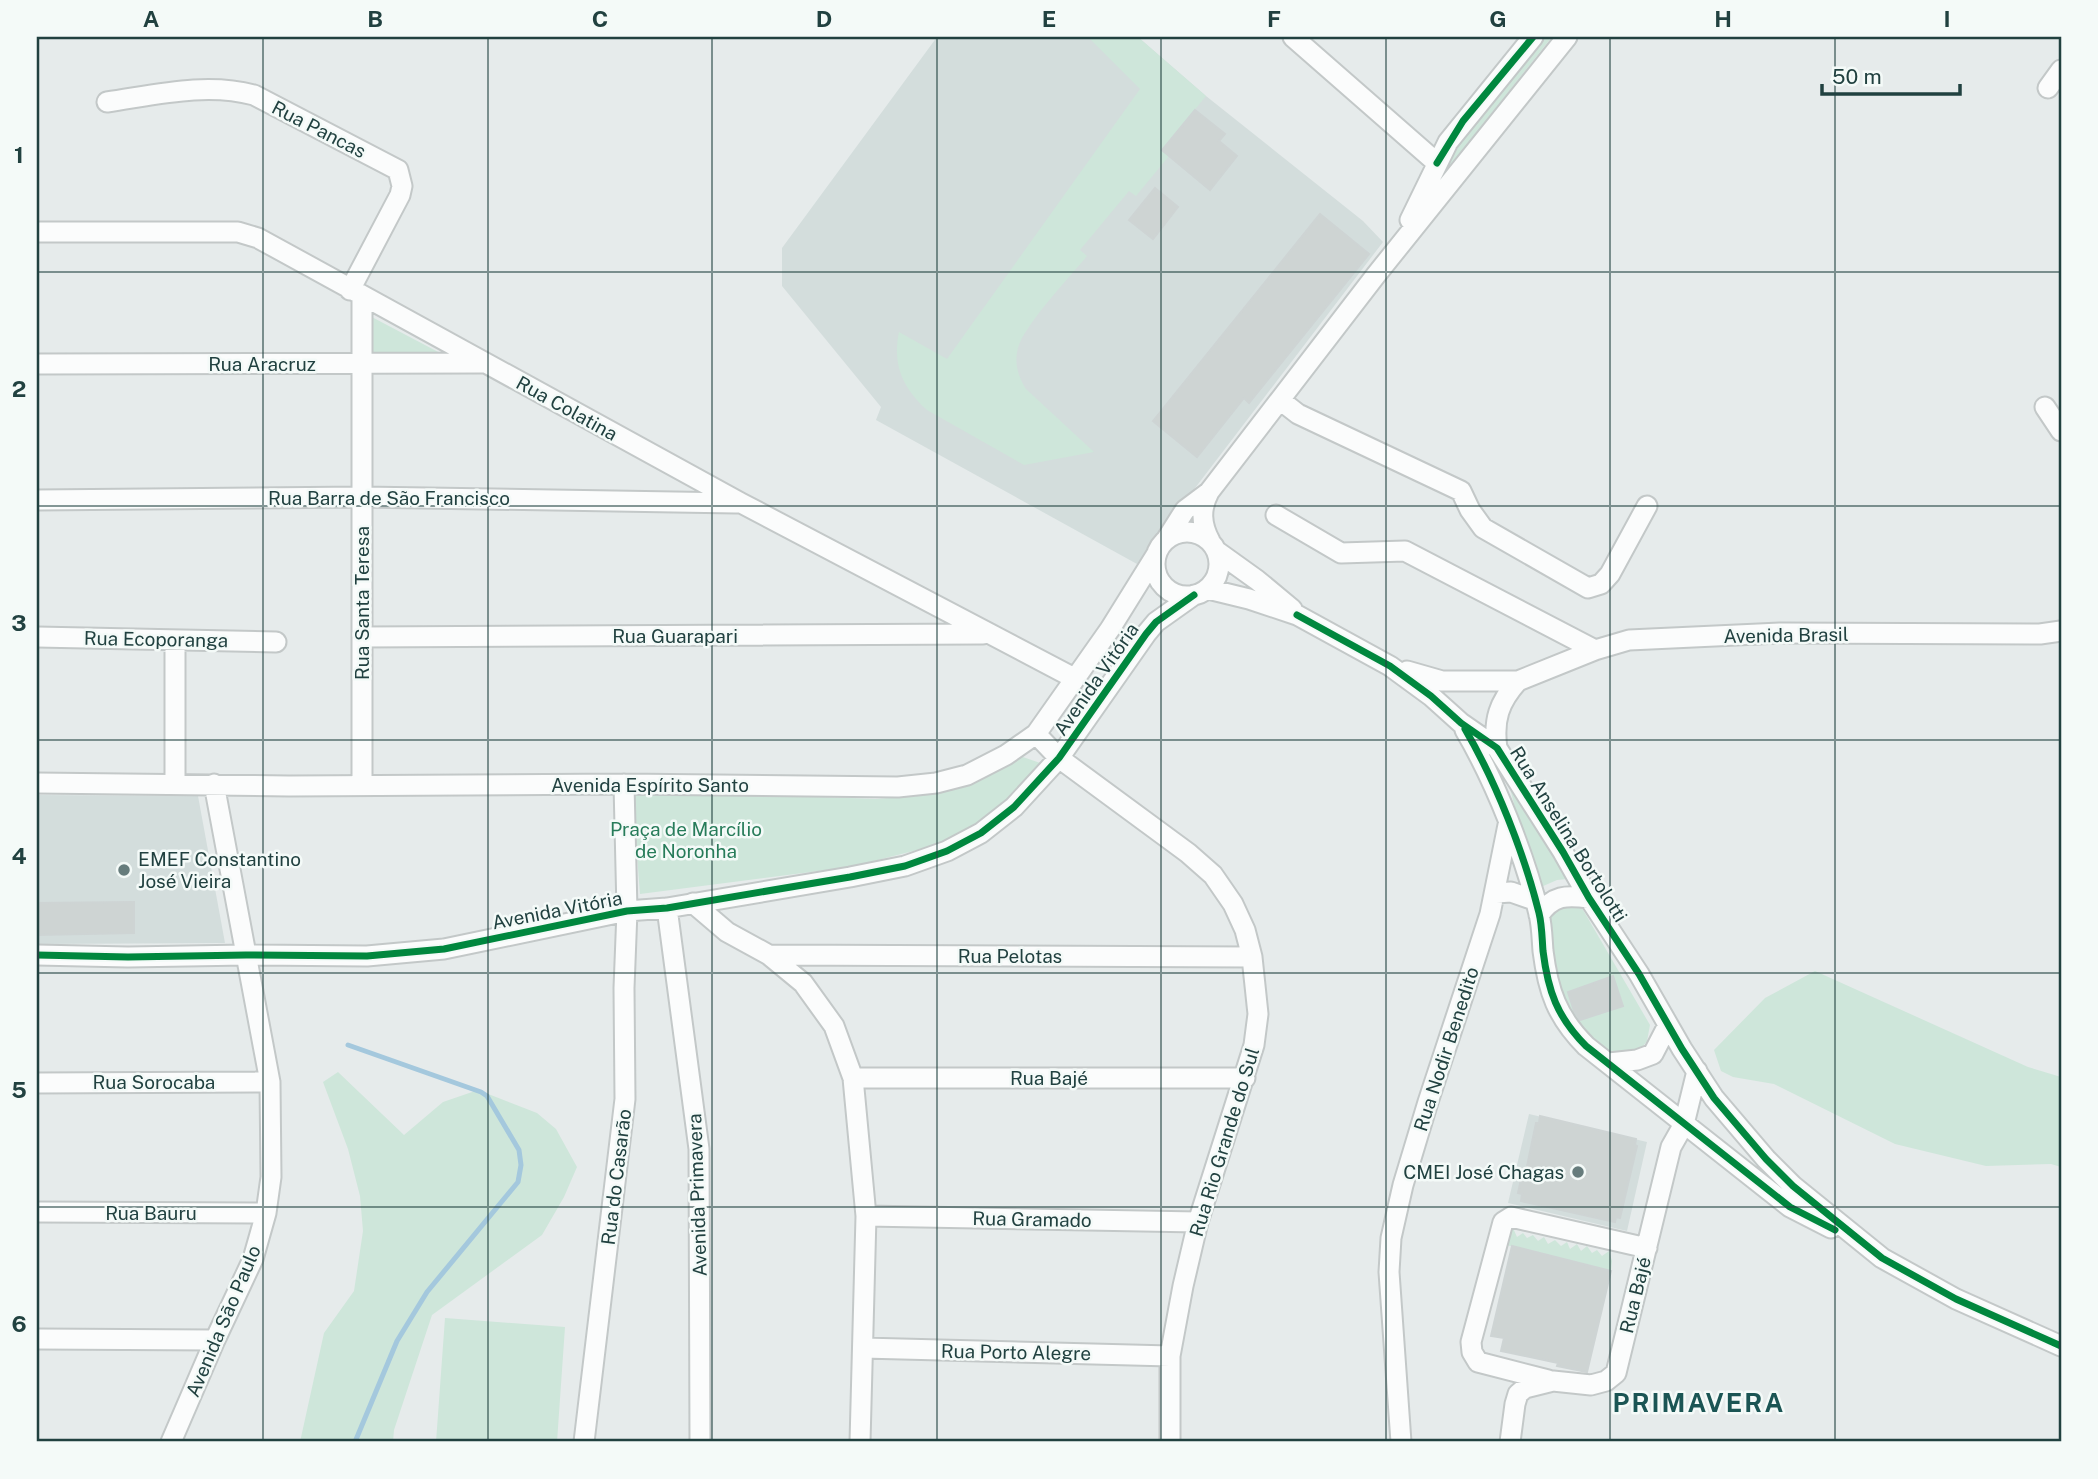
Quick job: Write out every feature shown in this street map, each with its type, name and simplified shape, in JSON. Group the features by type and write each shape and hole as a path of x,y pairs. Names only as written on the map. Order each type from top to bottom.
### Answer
{"street":[{"path":"1293,37 1437,163"},
{"path":"1377,275 1405,229 1437,163 1463,121 1533,37"},
{"path":"1377,275 1567,37"},
{"path":"2048,88 2061,70"},
{"name":"Rua Pancas","path":"107,102 180,91 236,90 254,95 398,170 401,177 400,195 356,293"},
{"name":"Rua Colatina","path":"37,232 247,234 741,503 1074,678"},
{"name":"Avenida Espírito Santo","path":"37,783 289,786 898,786 936,783 967,775 1006,755 1036,734 1110,629 1185,510 1209,492 1377,275"},
{"name":"Rua Santa Teresa","path":"356,293 362,364 362,784"},
{"name":"Rua Aracruz","path":"37,364 486,363"},
{"path":"1280,400 1298,414 1461,491 1483,528 1588,588 1601,584 1610,574 1647,506"},
{"path":"2045,407 2061,431"},
{"path":"1201,592 1216,579 1220,566 1202,518 1209,492"},
{"name":"Rua Barra de São Francisco","path":"37,500 362,497 741,503"},
{"path":"1276,515 1341,553 1405,551 1595,650"},
{"path":"1297,615 1199,533 1186,531 1173,534 1160,548 1155,569 1160,582 1170,591 1182,596 1201,592 1239,596 1297,615 1390,666 1431,696 1461,723"},
{"name":"Avenida Vitória","path":"37,955 367,956 444,949 627,911 667,908 905,866 947,852 981,833 1014,807 1054,763 1156,622 1201,592"},
{"name":"Avenida Brasil","path":"1390,666 1442,681 1518,681 1595,650 1629,640 1780,633 2040,634 2061,631"},
{"name":"Rua Guarapari","path":"362,637 988,634"},
{"name":"Rua Ecoporanga","path":"37,637 276,642"},
{"path":"175,640 175,784"},
{"path":"1497,748 1497,713 1505,695 1518,681"},
{"name":"Rua Anselina Bortolotti","path":"1461,723 1497,748 1714,1098 1793,1186 1866,1247"},
{"name":"Rua Anselina Bortolotti","path":"1461,723 1484,762 1508,824 1537,907 1548,979 1555,1004 1573,1033 1790,1207 1956,1299 2061,1346"},
{"path":"1036,734 1054,763"},
{"name":"Rua Rio Grande do Sul","path":"1054,763 1188,853 1213,875 1233,904 1252,957 1258,1014 1254,1045 1198,1222 1170,1356 1170,1442"},
{"name":"Avenida São Paulo","path":"171,1442 253,1259 266,1213 271,1177 270,1082 214,784"},
{"name":"Avenida Vitória","path":"624,784 627,911"},
{"name":"Rua Nodir Benedito","path":"1401,1442 1389,1272 1391,1238 1428,1102 1496,893 1508,824"},
{"path":"1496,893 1511,892 1537,907 1561,896 1589,898"},
{"path":"693,903 727,932 769,955 803,983 834,1026 853,1078 866,1216 860,1442"},
{"name":"Avenida Primavera","path":"667,908 698,1140 701,1442"},
{"name":"Rua do Casarão","path":"584,1442 625,1099 624,988 627,911"},
{"name":"Rua Pelotas","path":"769,955 1252,957"},
{"path":"1609,1063 1637,1060 1653,1054 1668,1025"},
{"name":"Rua Bajé","path":"1510,1442 1515,1404 1518,1394 1525,1388 1553,1381 1591,1385 1606,1381 1616,1373 1671,1147 1684,1124 1697,1071"},
{"name":"Rua Bajé","path":"853,1078 1245,1078"},
{"name":"Rua Sorocaba","path":"37,1083 270,1082"},
{"name":"Rua Bauru","path":"37,1212 266,1213"},
{"name":"Rua Gramado","path":"866,1216 1198,1222"},
{"path":"1553,1381 1525,1368 1478,1362 1472,1352 1471,1342 1503,1222 1511,1217 1647,1248"},
{"path":"37,1339 215,1340"},
{"name":"Rua Porto Alegre","path":"863,1348 1170,1356"}],"shaded area":[{"path":"937,37 1138,37 1206,96 1363,221 1383,242 1137,564 876,420 881,407 782,286 782,248"},
{"name":"EMEF Constantino José Vieira","path":"37,795 198,796 225,943 37,944"},
{"name":"CMEI José Chagas","path":"1529,1114 1647,1142 1627,1231 1508,1203"}],"green space":[{"path":"1088,37 1138,37 1206,96 1162,150 1169,156 1136,196 1129,191 1080,250 1087,256 1038,314 1022,338 1017,364 1026,389 1094,452 1024,465 927,410 901,375 897,344 899,332 947,359 1140,89"},
{"path":"1540,37 1552,37 1449,167 1444,163"},
{"path":"368,315 442,354 369,355"},
{"name":"Praça de Marcílio de Noronha","path":"1020,756 1046,765 1011,801 975,827 941,844 850,867 640,894 632,790 876,799 951,789 987,776"},
{"path":"1505,769 1567,879 1541,887 1527,854"},
{"path":"1579,903 1650,1025 1647,1041 1637,1054 1602,1055 1567,1009 1552,971 1549,912 1554,907"},
{"path":"1815,971 2028,1067 2061,1077 2061,1167 2051,1164 1986,1166 1895,1144 1774,1084 1733,1077 1721,1071 1714,1050 1765,998"},
{"path":"338,1072 404,1135 443,1102 478,1090 537,1113 556,1129 577,1167 564,1197 542,1235 432,1315 394,1430 393,1442 300,1442 324,1333 354,1291 363,1231 360,1196 348,1149 323,1082"},
{"path":"1513,1228 1517,1237 1523,1233 1527,1238 1533,1235 1538,1241 1544,1237 1548,1244 1555,1240 1561,1246 1567,1242 1570,1249 1577,1244 1581,1251 1587,1246 1592,1253 1597,1250 1602,1256 1609,1251 1611,1271 1506,1245 1508,1230"},
{"path":"445,1318 565,1327 557,1442 436,1442"}],"building":[{"path":"1195,110 1225,134 1219,141 1237,156 1210,190 1162,150"},
{"path":"1155,188 1178,207 1153,239 1129,220"},
{"path":"1320,214 1369,254 1249,403 1244,398 1197,457 1153,421"},
{"path":"134,902 134,933 37,935 37,903"},
{"path":"1613,976 1623,1006 1580,1020 1568,992"},
{"name":"CMEI José Chagas","path":"1540,1116 1636,1139 1637,1146 1620,1218 1616,1217 1615,1222 1521,1201 1522,1194 1518,1193 1523,1170 1526,1171 1536,1123 1539,1123"},
{"path":"1512,1246 1611,1271 1587,1372 1501,1351 1504,1338 1491,1336"}],"waterway":[{"path":"348,1045 487,1096 519,1150 521,1165 518,1182 427,1292 397,1341 355,1442"}],"cycle path":[{"path":"1437,163 1463,121 1533,37"},
{"path":"37,955 367,956 444,949 627,911 667,908 905,866 947,851 981,833 1014,807 1059,758 1156,622 1194,595"},
{"path":"1297,615 1390,666 1497,748 1714,1098 1793,1186 1882,1258 1956,1299 2061,1346"},
{"path":"1465,729 1488,772 1517,842 1539,913 1551,991 1568,1025 1586,1046 1790,1207 1835,1230"}],"place":[{"name":"EMEF Constantino José Vieira","path":"124,870"},
{"name":"CMEI José Chagas","path":"1578,1172"}],"district":[{"name":"PRIMAVERA","path":"1699,1403"}]}
